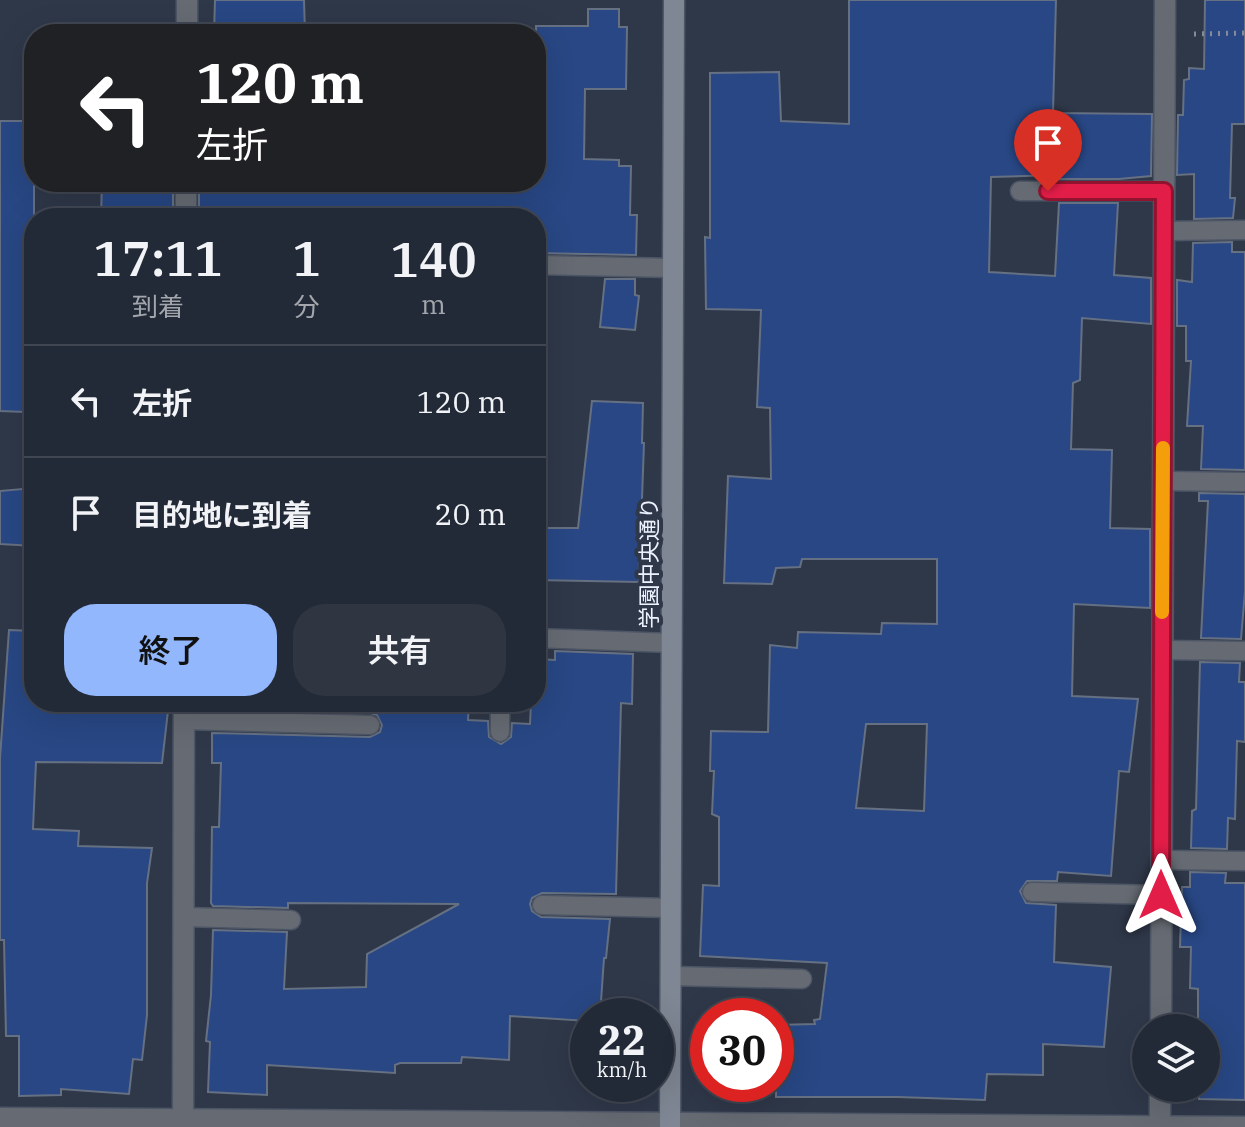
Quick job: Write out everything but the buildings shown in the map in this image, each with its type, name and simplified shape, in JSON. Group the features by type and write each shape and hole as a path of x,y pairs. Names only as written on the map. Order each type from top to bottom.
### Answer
{"street":[{"path":"187,0 187,24"},
{"name":"学園中央通り","path":"670,1125 674,0"},
{"path":"1161,1014 1165,0"},
{"path":"183,1123 184,712"},
{"path":"1160,1102 1160,1127"},
{"path":"0,1118 183,1123 1245,1127"}],"lane":[{"path":"1020,191 1164,191"},
{"path":"1164,231 1245,230"},
{"path":"546,265 673,268"},
{"path":"1163,481 1245,482"},
{"path":"546,638 672,643"},
{"path":"1162,650 1245,651"},
{"path":"197,712 370,725"},
{"path":"500,712 500,732"},
{"path":"1161,860 1245,861"},
{"path":"1032,892 1161,895"},
{"path":"542,905 671,908"},
{"path":"184,917 291,920"},
{"path":"671,976 802,979"}],"path":[{"path":"1165,35 1245,33"}],"slow traffic":[{"path":"1162,612 1163,448"}],"route":[{"path":"1048,191 1164,191 1161,895"}]}
